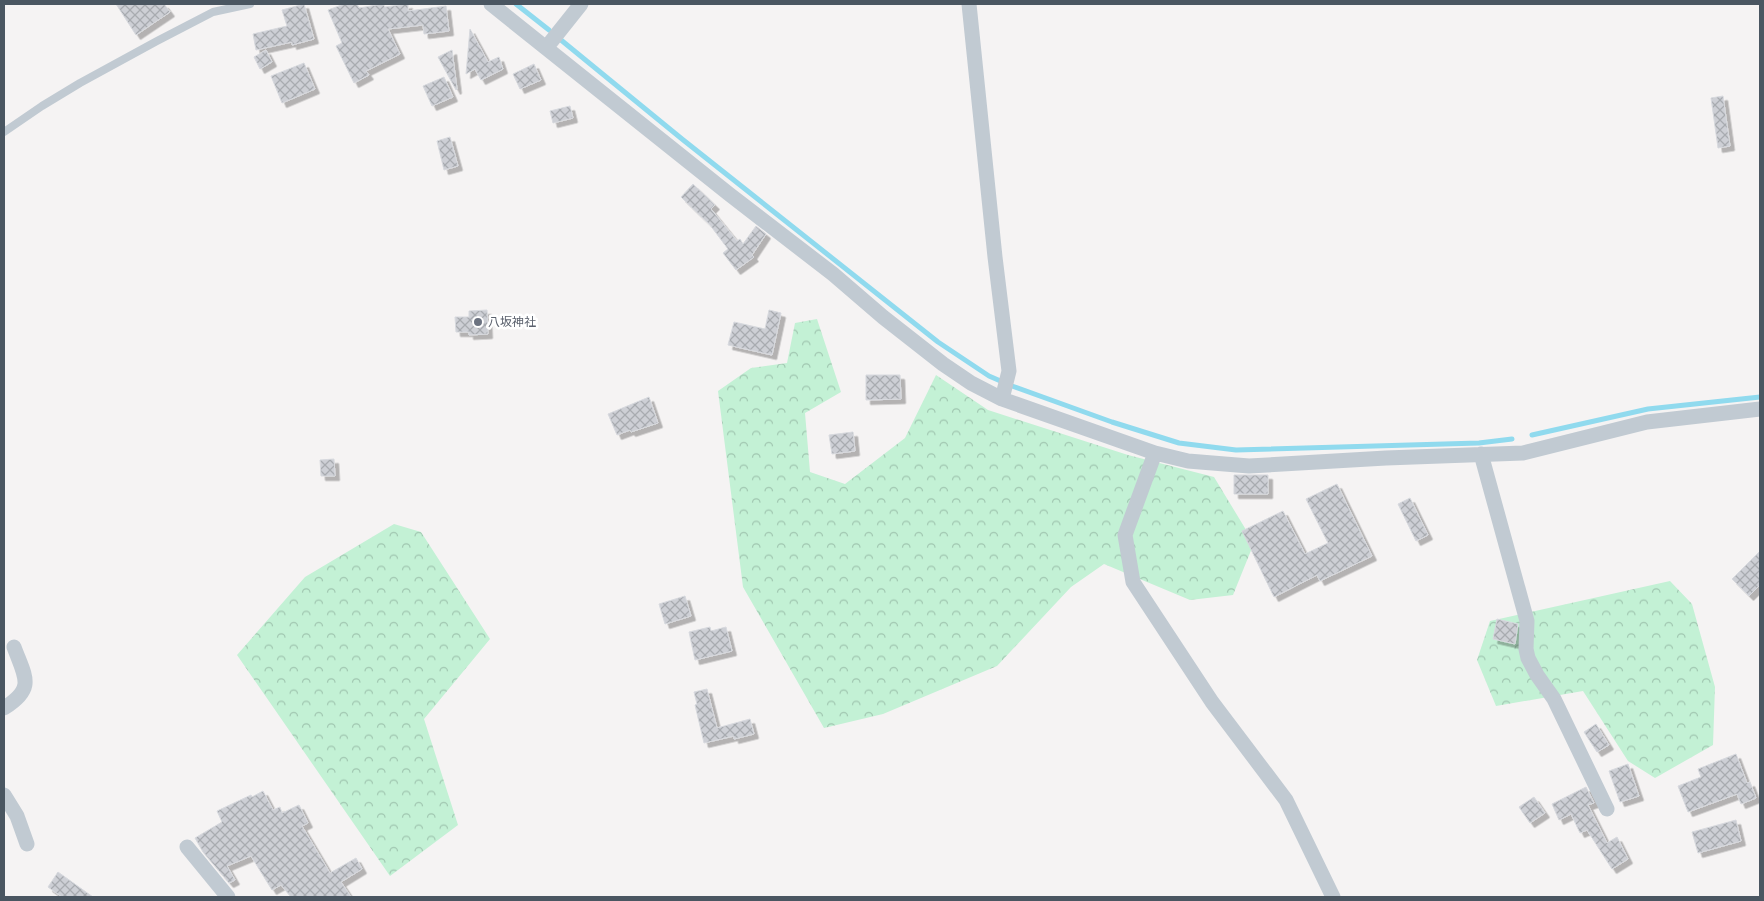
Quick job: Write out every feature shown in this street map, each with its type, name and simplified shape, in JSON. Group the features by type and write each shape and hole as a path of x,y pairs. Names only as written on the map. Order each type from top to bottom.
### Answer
{"street":[{"path":"491,4 729,194 833,274 943,364 971,384 1155,453 1197,462 1249,466 1523,453 1648,422 1760,409"},
{"path":"546,48 581,4"},
{"path":"969,4 995,257 1009,371 1003,395"},
{"path":"1155,453 1125,535 1132,582 1212,702 1286,800 1333,897"},
{"path":"1481,454 1527,621 1526,649 1528,658 1554,700 1607,808"},
{"path":"4,708 21,695 26,687 25,678 14,647"},
{"path":"4,795 17,816 26,844"},
{"path":"187,847 228,897"}],"lane":[{"path":"4,132 65,92 157,41 213,12 250,4"}],"green space":[{"path":"817,319 841,392 805,413 810,472 845,484 905,438 936,375 988,410 1128,455 1214,477 1254,543 1233,595 1190,600 1104,564 1071,587 997,666 883,714 824,728 743,587 718,391 751,368 787,363 795,323"},
{"path":"394,524 421,532 490,639 424,719 458,825 390,876 237,655 305,577"},
{"path":"1670,581 1692,604 1715,687 1713,745 1655,778 1628,761 1583,691 1496,706 1477,660 1490,621"}],"building":[{"path":"116,4 164,4 170,12 136,35"},
{"path":"304,4 314,39 292,45 292,42 256,50 253,34 287,26 282,10"},
{"path":"344,4 357,4 359,8 383,4 385,7 408,4 408,11 446,6 449,31 424,34 423,25 388,29 400,54 366,71 369,75 354,83 336,46 342,43 328,10"},
{"path":"470,29 488,62 499,57 503,69 481,80 475,69 466,74"},
{"path":"266,50 272,62 260,69 254,57"},
{"path":"452,50 457,89 456,90 438,57"},
{"path":"304,63 315,89 282,103 271,76"},
{"path":"534,64 541,80 520,89 513,74"},
{"path":"444,77 453,97 432,106 423,86"},
{"path":"1723,96 1730,146 1718,148 1711,98"},
{"path":"570,106 573,118 553,123 550,111"},
{"path":"450,137 458,166 444,170 437,141"},
{"path":"693,184 715,205 711,209 737,241 740,239 743,244 756,226 766,234 752,255 754,257 736,270 723,253 728,249 710,225 681,197"},
{"name":"八坂神社","path":"487,310 488,334 469,335 469,332 456,332 455,317 469,317 469,311"},
{"path":"769,310 781,313 772,355 728,345 734,322 765,329"},
{"path":"866,375 900,375 901,399 866,400"},
{"path":"649,397 658,423 617,435 608,414"},
{"path":"853,432 855,451 832,454 829,435"},
{"path":"334,459 335,476 321,476 320,460"},
{"path":"1234,475 1268,475 1268,494 1234,494"},
{"path":"1337,484 1372,556 1320,581 1317,575 1274,597 1242,531 1283,511 1305,554 1328,543 1306,499"},
{"path":"1410,498 1428,535 1416,541 1398,504"},
{"path":"1760,551 1760,585 1749,596 1732,579"},
{"path":"685,596 691,616 665,624 659,604"},
{"path":"1497,619 1518,624 1515,644 1493,639"},
{"path":"710,627 711,631 726,627 732,651 695,660 689,632"},
{"path":"707,689 717,728 750,719 754,734 734,739 734,736 704,743 695,705 697,704 694,692"},
{"path":"1596,724 1609,745 1597,752 1584,732"},
{"path":"1736,754 1747,783 1750,782 1756,798 1741,804 1737,794 1688,812 1678,786 1701,777 1698,769"},
{"path":"1628,764 1639,796 1620,802 1609,771"},
{"path":"1586,787 1594,803 1588,805 1607,843 1617,837 1628,859 1612,869 1587,830 1580,833 1571,814 1559,820 1552,804"},
{"path":"263,791 273,810 280,807 282,813 299,805 308,823 302,826 330,873 356,858 362,869 341,882 351,897 291,897 281,885 272,890 251,856 227,866 235,880 229,883 203,852 195,838 222,822 217,811"},
{"path":"1534,797 1545,813 1530,823 1519,807"},
{"path":"1736,820 1741,841 1698,853 1692,832"},
{"path":"58,872 93,897 62,897 48,887"}],"waterway":[{"path":"516,4 549,30"},
{"path":"561,40 682,139 938,342 989,376 1012,386 1112,422 1179,443 1236,450 1479,443 1512,439"},
{"path":"1532,435 1648,409 1760,397"}],"place":[{"name":"八坂神社","path":"478,322"}]}
